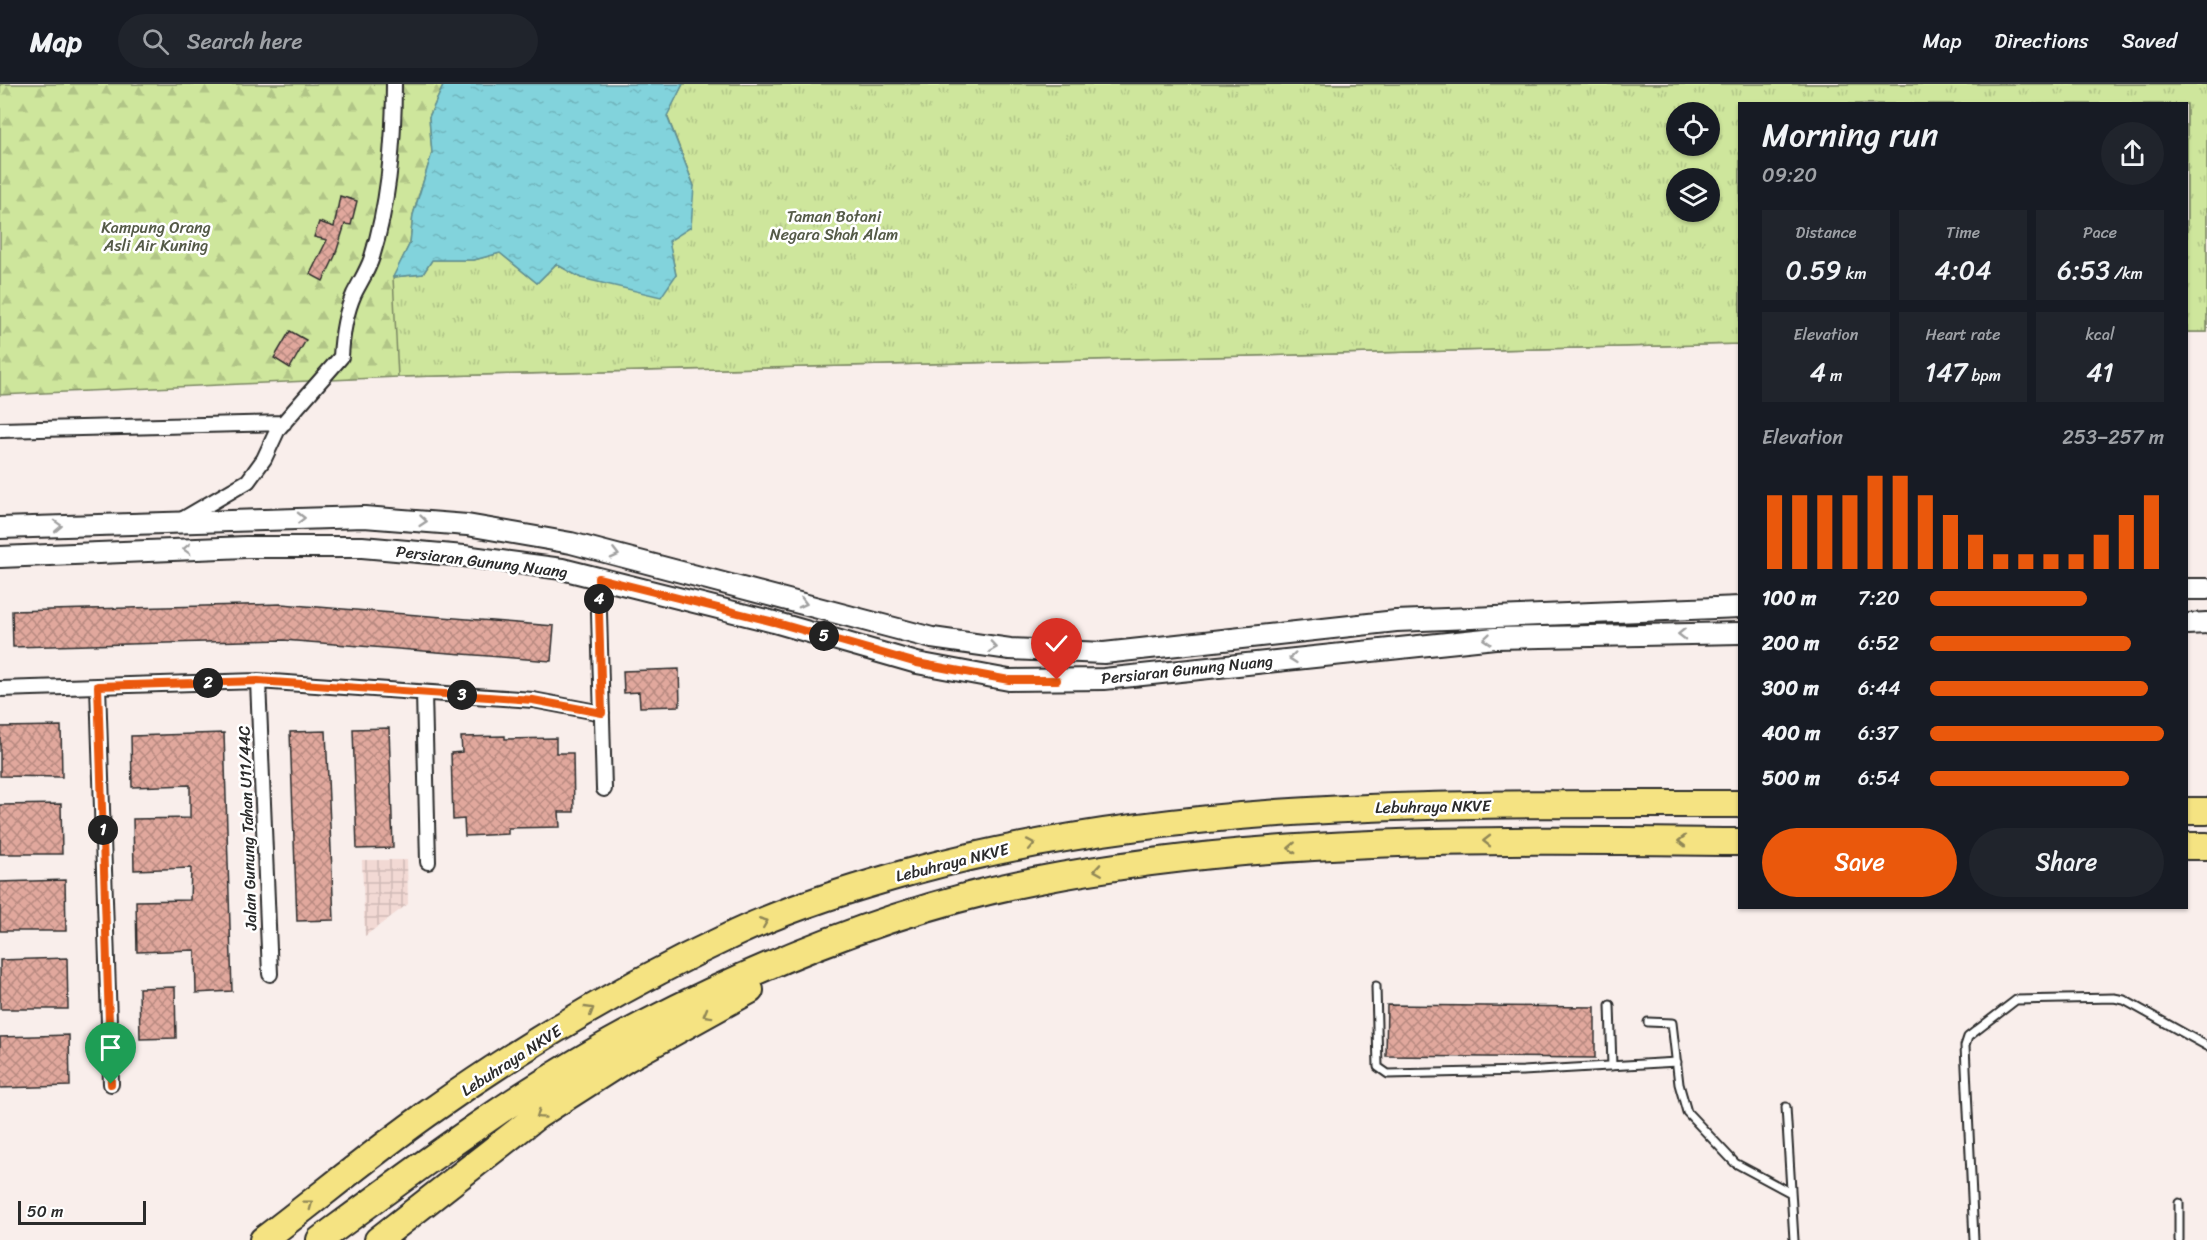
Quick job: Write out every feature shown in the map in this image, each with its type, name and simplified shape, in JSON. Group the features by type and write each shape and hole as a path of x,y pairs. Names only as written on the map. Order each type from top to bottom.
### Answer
{"highway":[{"name":"Lebuhraya NKVE","path":"263,1240 428,1114 591,1009 648,977 739,932 801,907 876,882 973,855 1091,832 1270,812 1406,805 1738,804"},
{"path":"2188,811 2207,811"},
{"path":"320,1240 453,1142 569,1067 639,1027 711,991 849,933 967,897 1033,881 1102,869 1239,853 1406,842 1738,842"},
{"path":"2188,846 2207,846"},
{"path":"378,1240 538,1115 627,1058 849,933"}],"street":[{"path":"178,522 248,482 301,400 341,357 353,297 372,258 386,195 394,120 394,84"},
{"path":"0,430 284,423"},
{"name":"Persiaran Gunung Nuang","path":"0,528 364,517 467,525 571,543 932,638 1010,649 1104,653 1396,621 1738,607"},
{"name":"Persiaran Gunung Nuang","path":"0,556 246,546 362,547 464,556 562,569 774,622 917,663 1009,680 1104,679 1495,638 1738,633"},
{"path":"598,578 604,789"},
{"path":"2188,589 2207,589"},
{"path":"2188,624 2207,623"},
{"path":"0,689 258,681 533,700 602,713"},
{"name":"Jalan Gunung Tahan U11/44C","path":"258,681 270,974"},
{"path":"98,686 111,1084"},
{"path":"424,693 428,862"}],"lane":[{"path":"1376,986 1378,1067 1388,1074 1677,1062"},
{"path":"1974,1240 1965,1046 1968,1037 1982,1025 2016,1000 2114,998 2124,1000 2207,1046"},
{"path":"1610,1005 1612,1066"},
{"path":"1648,1022 1672,1023 1682,1098 1687,1112 1698,1126 1736,1163 1791,1193"},
{"path":"1786,1107 1794,1240"},
{"path":"2179,1203 2179,1240"}],"shaded area":[{"path":"362,860 407,860 408,904 365,936"}],"green space":[{"name":"Taman Botani Negara Shah Alam","path":"0,84 444,84 429,117 432,153 413,215 410,243 394,276 500,253 683,84 2207,84 2207,332 2188,332 2188,102 1738,102 1738,344 398,377 0,395"},
{"name":"Taman Botani Negara Shah Alam","path":"683,84 2207,84 2207,332 2188,332 2188,102 1738,102 1738,344 398,377 393,277 423,274 432,260 474,260 500,253 537,283 556,264 581,278 676,275 669,241 694,186 667,115"}],"water":[{"path":"444,84 683,84 667,116 694,186 691,227 669,241 676,275 661,297 581,278 556,264 537,283 500,253 474,260 432,260 423,274 393,277 410,243 413,215 432,153 429,117"}],"building":[{"path":"340,196 357,201 351,225 345,224 335,256 323,281 310,274 327,240 314,237 319,222 334,227"},
{"path":"290,331 306,340 290,368 274,358"},
{"path":"281,604 554,626 551,661 283,640 13,647 12,611"},
{"path":"679,669 680,706 640,707 639,692 624,693 623,671"},
{"path":"61,726 62,777 0,776 0,727"},
{"path":"389,728 393,848 357,849 353,729"},
{"path":"326,731 334,920 297,921 290,732"},
{"path":"224,733 232,991 196,993 195,950 137,952 136,901 190,900 191,868 134,870 133,819 190,818 190,785 132,787 131,736"},
{"path":"505,736 505,739 556,738 556,753 573,753 574,812 559,812 560,827 508,828 508,834 465,836 464,819 453,820 451,753 462,752 461,737"},
{"path":"61,804 62,854 0,854 0,805"},
{"path":"65,880 66,931 0,931 0,882"},
{"path":"67,958 68,1009 0,1009 0,960"},
{"path":"175,987 176,1038 140,1039 139,988"},
{"path":"1387,1005 1595,1007 1595,1058 1386,1056"},
{"path":"69,1035 70,1086 0,1088 0,1037"}],"route":[{"path":"111,1084 98,686 258,681 533,700 602,713 598,578 774,622 917,663 1009,680 1057,680"}],"park label":[{"name":"Kampung Orang Asli Air Kuning","path":"156,236"}]}
